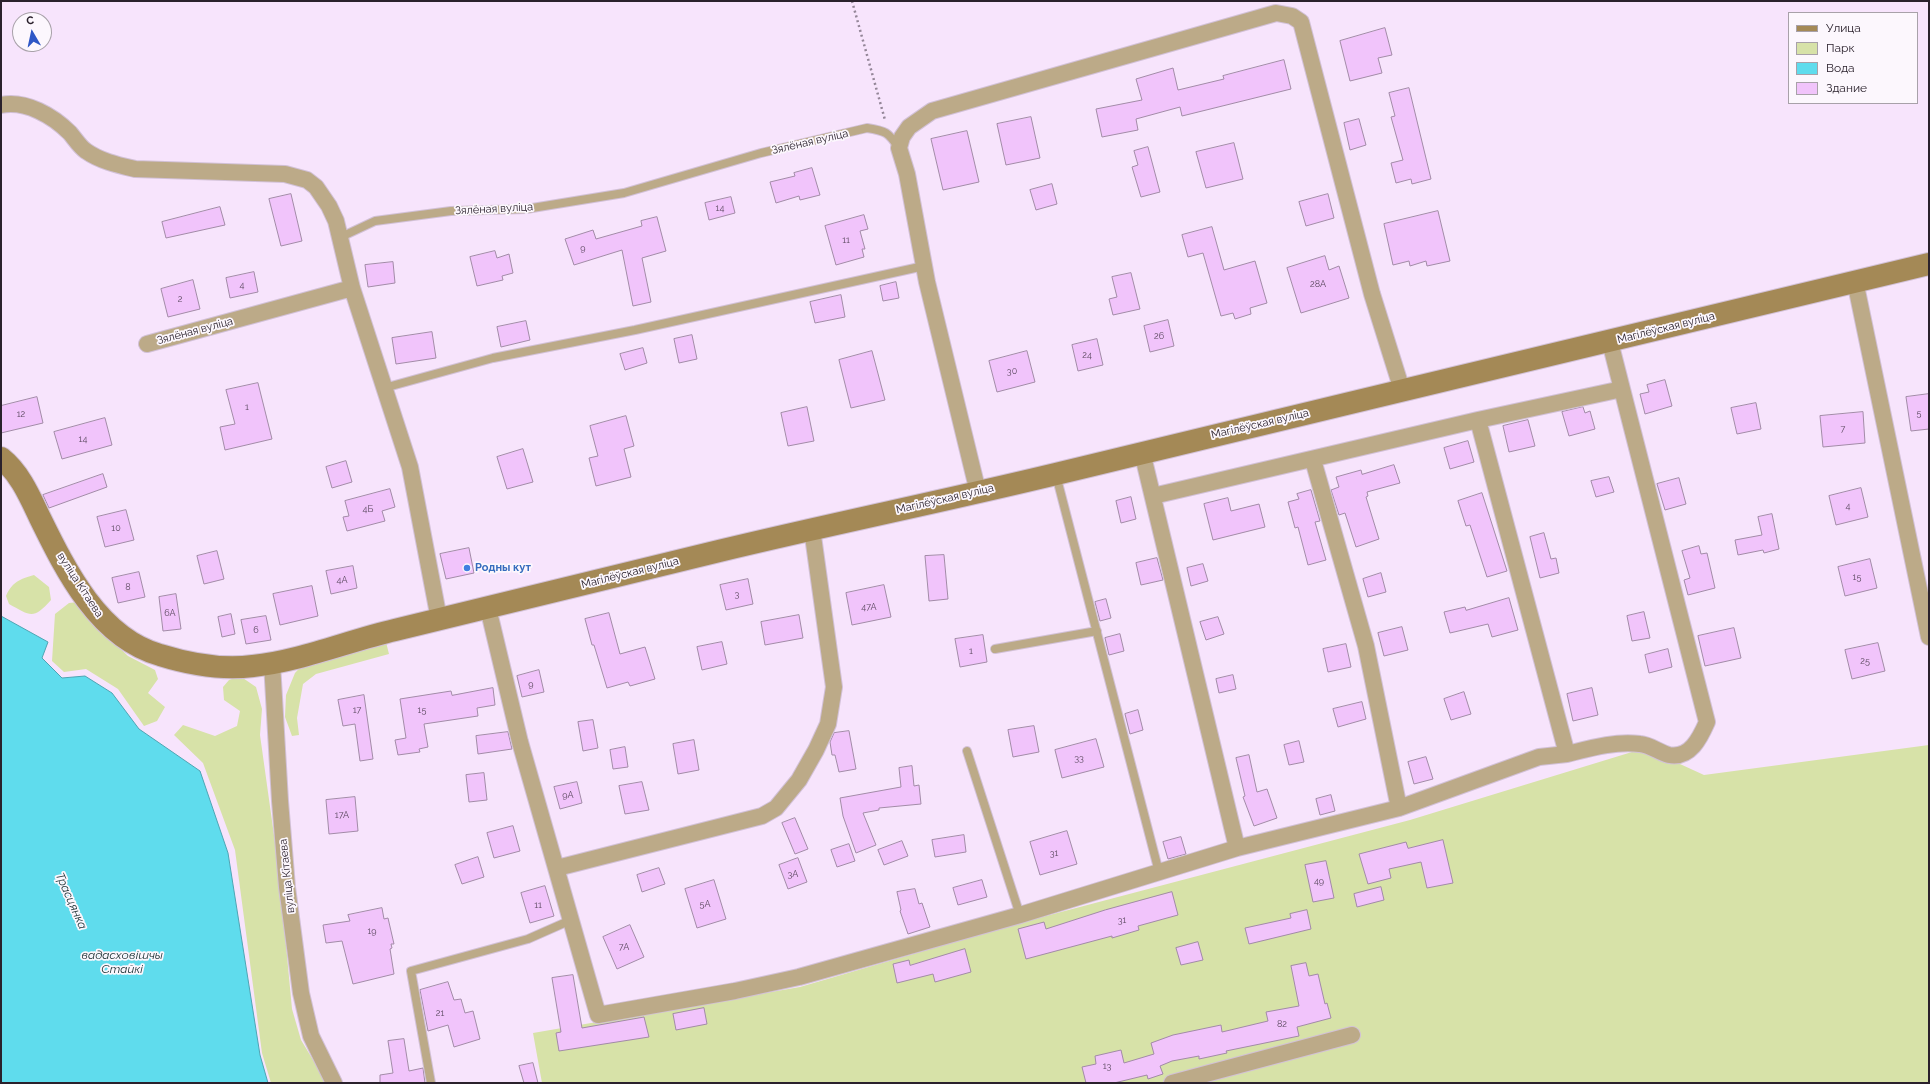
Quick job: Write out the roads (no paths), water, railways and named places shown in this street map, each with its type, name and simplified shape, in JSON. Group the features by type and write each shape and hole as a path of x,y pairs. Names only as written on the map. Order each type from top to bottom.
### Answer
{"main road":[{"name":"Магілёўская вуліца","path":"488,608 812,529 1055,474 1402,390 1610,342 1929,264"},
{"name":"вуліца Кітаева","path":"1,458 12,467 21,480 52,542 80,589 103,622 115,632 143,650 189,662 249,667 272,663 439,619 488,608"}],"street":[{"path":"978,492 924,266 907,174 899,148 902,137 909,127 932,111 1276,13 1292,16 1301,22 1372,294 1402,390"},
{"path":"1,105 30,107 49,116 69,132 85,150 103,160 127,167 135,169 285,174 307,180 316,187 330,206 341,237 352,288 410,467 439,619"},
{"path":"1855,281 1929,637"},
{"name":"Зялёная вуліца","path":"147,344 352,288"},
{"path":"488,608 520,742 598,1014 735,991 799,977 1020,915 1238,848 1399,808 1539,757 1567,754 1606,744 1640,744 1655,748 1668,754 1682,753 1695,746 1708,722 1610,342"},
{"path":"1153,496 1313,460 1478,420 1622,389"},
{"path":"1478,420 1567,754"},
{"path":"1142,452 1238,848"},
{"path":"1313,460 1366,646 1399,808"},
{"path":"557,868 762,816 776,808 799,780 816,750 828,724 834,687 812,529"},
{"name":"вуліца Кітаева","path":"272,663 280,801 288,887 301,993 311,1036 334,1083"},
{"path":"1172,1083 1352,1035"}],"lane":[{"name":"Зялёная вуліца","path":"341,237 375,221 452,211 526,209 616,194 761,153 867,128 882,130 889,134 899,148"},
{"path":"384,388 493,358 635,330 924,266"},
{"path":"1055,474 1097,631 1158,872"},
{"path":"994,649 1097,631"},
{"path":"966,751 1020,915"},
{"path":"431,1083 411,971 528,939 572,920"}],"water":[{"name":"вадасховішчы Стайкі","path":"1,616 48,642 42,658 62,678 85,676 112,693 139,729 200,771 228,853 260,1055 268,1083 1,1083"}],"place":[{"name":"Родны кут","path":"467,568"}],"water label":[{"name":"Трасцянка","path":"71,901"}]}
